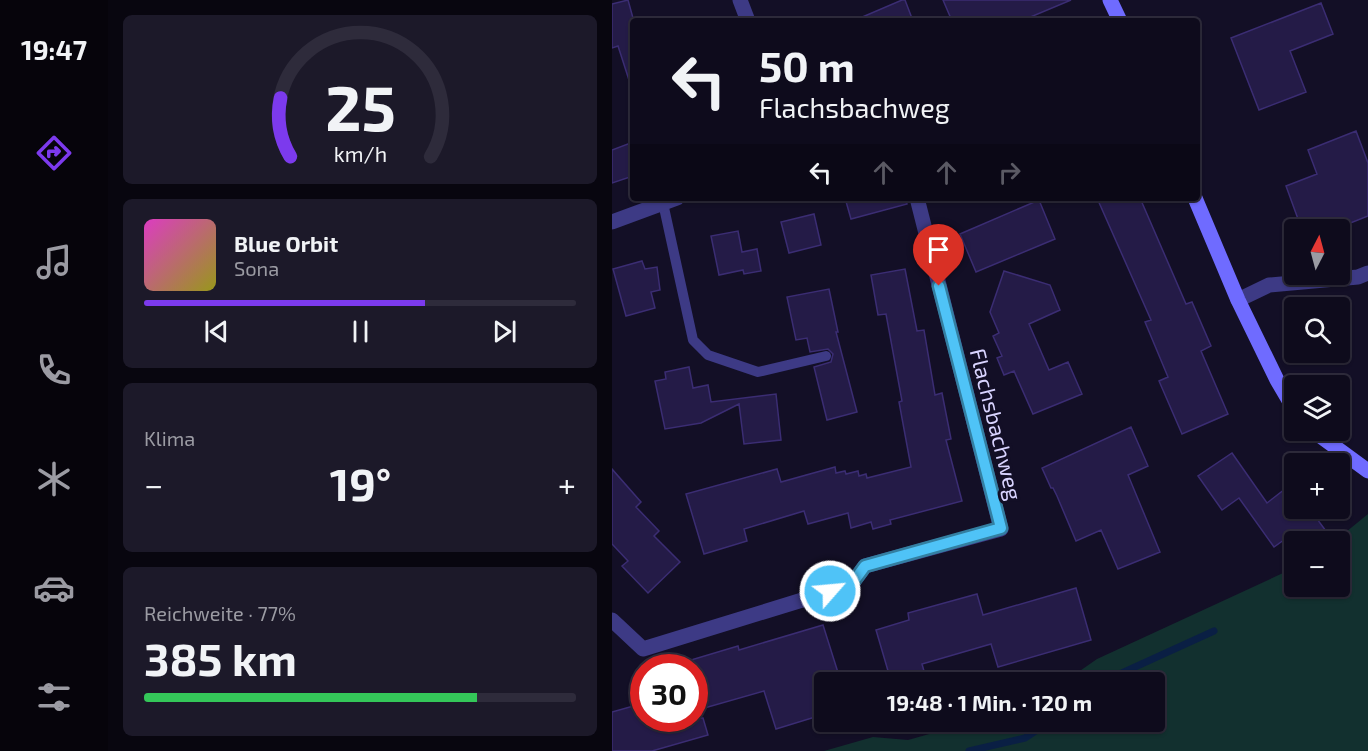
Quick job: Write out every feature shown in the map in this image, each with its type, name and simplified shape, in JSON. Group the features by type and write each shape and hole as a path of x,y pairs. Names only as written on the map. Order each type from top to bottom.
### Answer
{"main road":[{"path":"1110,0 1118,18"},
{"path":"1196,201 1238,300 1284,392"},
{"path":"1327,441 1368,471"}],"street":[{"path":"740,0 747,18"},
{"path":"612,222 670,201"},
{"name":"Flachsbachweg","path":"612,620 644,649 851,585 865,566 1001,528 918,201"},
{"path":"1238,300 1269,285 1368,273"}],"lane":[{"path":"670,201 693,340 708,356 758,372 826,356"}],"green space":[{"path":"1368,514 1368,751 824,751 873,737 908,740 936,732 1165,732 1165,672 1078,672 1097,659 1284,573 1284,597 1350,597 1350,531 1347,531"}],"building":[{"path":"628,0 633,18 630,18 630,80 618,46 612,48 612,4"},
{"path":"905,0 912,18 860,18"},
{"path":"943,0 1071,0 1028,18 951,18"},
{"path":"1321,3 1333,34 1290,51 1306,92 1259,110 1231,38"},
{"path":"1356,131 1368,163 1368,216 1350,223 1350,219 1298,219 1286,186 1317,174 1308,150"},
{"path":"630,143 630,177 612,183 612,150"},
{"path":"846,201 906,201 907,204 851,219"},
{"path":"1039,201 1055,239 976,272 960,234"},
{"path":"1098,201 1141,201 1186,304 1192,302 1211,346 1201,351 1228,414 1182,434 1159,381 1168,377 1145,322 1151,320"},
{"path":"814,214 821,245 789,253 781,222"},
{"path":"738,231 742,252 757,249 761,271 744,274 743,270 719,275 711,236"},
{"path":"642,261 645,269 657,267 660,290 651,292 655,308 626,316 613,269"},
{"path":"905,269 917,331 924,330 935,395 942,393 951,439 946,440 962,501 890,520 891,524 873,529 871,522 851,528 848,513 808,524 804,511 744,529 747,541 704,554 686,494 777,469 781,482 835,467 836,473 845,471 846,474 858,471 859,476 866,474 867,478 911,467 886,314 878,315 871,275"},
{"path":"1004,271 1050,285 1060,310 1029,324 1049,370 1068,362 1082,394 1033,414 1014,371 1004,375 997,358 1002,356 993,336 999,333 990,312"},
{"path":"829,289 838,332 836,332 857,412 827,420 814,367 831,362 833,354 828,349 810,352 807,338 796,340 787,297"},
{"path":"689,367 693,388 708,385 711,402 776,394 781,440 744,444 739,404 701,423 665,429 655,381 666,379 665,372"},
{"path":"1131,427 1148,466 1128,475 1160,552 1118,569 1101,530 1076,541 1042,468"},
{"path":"1232,453 1267,503 1284,490 1284,519 1317,519 1326,531 1284,531 1284,540 1274,547 1239,498 1222,510 1198,476"},
{"path":"612,469 641,502 636,507 659,531 654,536 680,562 648,593 622,566 628,561 612,544"},
{"path":"1076,588 1091,640 998,667 991,644 922,664 924,671 921,672 888,672 876,630 909,620 908,613 977,594 983,615"},
{"path":"823,625 838,672 814,672 814,717 776,729 764,691 708,707 708,655 738,646 739,650"},
{"path":"630,707 630,732 707,732 708,735 652,751 612,751 612,712"}],"waterway":[{"path":"1124,672 1214,631"},
{"path":"969,751 1025,738 1034,732"}],"route":[{"path":"830,591 851,585 865,566 1001,528 939,286"}]}
